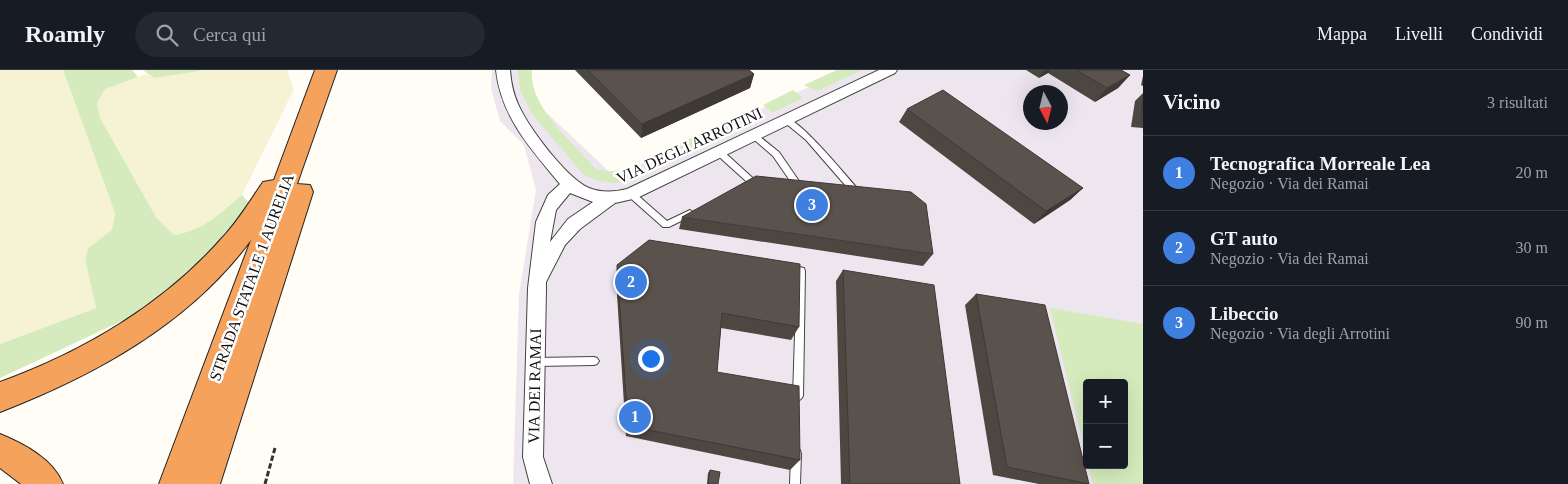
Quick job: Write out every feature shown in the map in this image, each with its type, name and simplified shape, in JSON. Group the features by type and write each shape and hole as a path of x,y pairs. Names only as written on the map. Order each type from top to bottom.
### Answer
{"highway":[{"name":"STRADA STATALE 1 AURELIA","path":"176,484 326,70"},
{"name":"STRADA STATALE 1 AURELIA","path":"203,484 343,70"},
{"path":"0,397 39,382 103,349 150,319 191,287 239,237 273,188 302,136"},
{"path":"218,484 246,358"},
{"path":"0,450 22,463 46,484"}],"street":[{"name":"VIA DEGLI ARROTINI","path":"503,70 507,95 516,116 569,184 579,191 592,196 609,198 631,194 890,70"},
{"name":"VIA DEI RAMAI","path":"540,484 533,457 537,288 544,222 554,199 569,184"},
{"name":"VIA DEI RAMAI","path":"537,288 559,241 574,224 609,198"}],"lane":[{"path":"786,120 809,138 855,191"},
{"path":"754,135 776,154 798,186"},
{"path":"719,152 753,183 736,191"},
{"path":"631,194 666,225 701,208"},
{"path":"775,267 801,271 798,407"},
{"path":"535,362 594,361"},
{"path":"796,445 796,484"},
{"path":"533,457 534,484"}],"path":[{"path":"264,484 275,448"}],"shaded area":[{"path":"0,70 63,70 115,213 112,231 88,248 85,259 96,308 0,344"},
{"path":"206,70 287,70 294,89 242,195 205,226 189,233 173,235 156,217 100,118 97,103 104,89 147,74 154,78"},
{"path":"492,70 527,70 534,101 614,176 846,70 1143,70 1143,484 513,484 519,294 536,190 524,145 500,121 491,88"}],"green space":[{"path":"63,70 132,70 138,77 105,89 97,103 100,118 156,217 174,235 185,233 203,225 219,215 242,195 251,205 199,266 128,318 0,378 0,344 96,308 85,259 88,248 112,230 115,213"},
{"path":"143,70 206,70 154,78"},
{"path":"518,70 532,70 533,84 544,110 595,168 614,171 633,165 643,174 630,181 615,183 599,181 584,175 532,114 520,90"},
{"path":"837,70 862,70 817,91 804,85"},
{"path":"793,90 803,98 772,113 763,105"},
{"path":"739,116 749,124 657,168 648,158"},
{"path":"1050,308 1143,324 1143,484 1093,484 1089,469 1128,469 1128,379 1083,379 1083,444"}],"building":[{"path":"588,70 749,70 754,74 642,124"},
{"path":"1076,70 1121,70 1130,75 1107,88"},
{"path":"943,90 1083,188 1046,211 907,109"},
{"path":"1143,100 1143,117 1141,117"},
{"path":"756,176 911,192 926,204 933,254 682,217"},
{"path":"649,240 800,264 799,327 722,313 717,372 799,386 800,460 628,426 617,265"},
{"path":"843,270 934,285 960,484 850,484"},
{"path":"976,294 1045,305 1083,460 1083,469 1085,469 1089,484 1007,467"},
{"path":"710,470 720,472 718,484 708,484"}],"place":[{"name":"Libeccio","path":"812,205"},
{"name":"GT auto","path":"631,282"},
{"name":"Tecnografica Morreale Lea","path":"635,417"}]}
